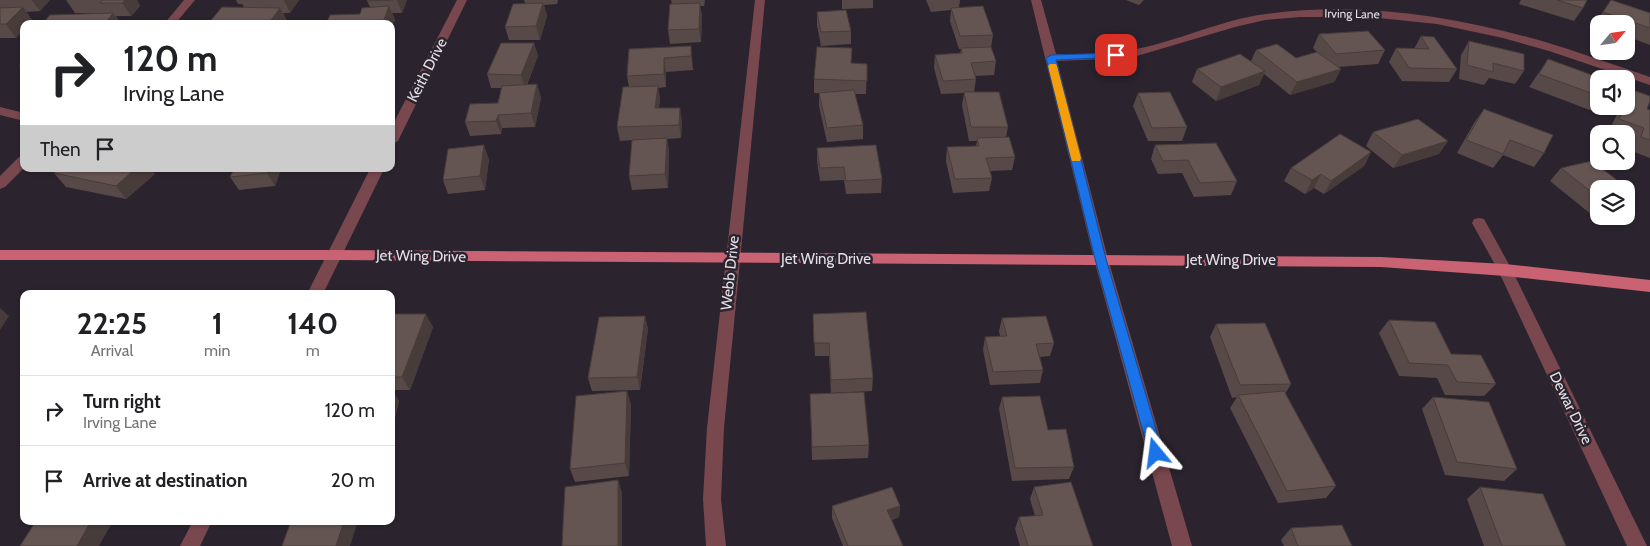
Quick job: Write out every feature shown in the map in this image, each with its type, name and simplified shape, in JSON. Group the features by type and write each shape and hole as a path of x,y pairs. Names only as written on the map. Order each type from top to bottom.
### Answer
{"main road":[{"name":"Jet Wing Drive","path":"0,254 1381,262 1505,270 1650,286"}],"street":[{"path":"173,20 190,0"},
{"name":"Keith Drive","path":"395,133 462,0"},
{"name":"Webb Drive","path":"716,546 713,528 711,482 731,259 760,0"},
{"path":"1036,0 1101,259 1182,546"},
{"path":"1366,0 1373,14"},
{"name":"Irving Lane","path":"1051,58 1129,54 1230,24 1263,18 1318,13 1373,14 1442,21 1504,35 1540,44 1650,81"},
{"path":"0,111 20,117"},
{"path":"0,184 20,164"},
{"path":"317,290 376,172"},
{"name":"Dewar Drive","path":"1480,223 1505,270 1637,546"},
{"path":"190,546 200,525"}],"building":[{"path":"103,0 125,0 122,3 100,3"},
{"path":"1557,0 1587,0 1583,8"},
{"path":"1611,0 1650,13 1650,28 1635,23 1635,15 1612,15 1603,12"},
{"path":"543,3 536,26 505,27 513,4"},
{"path":"700,3 699,29 668,30 670,4"},
{"path":"389,6 384,20 328,20 330,15 360,14 362,8"},
{"path":"983,6 993,35 960,36 951,8"},
{"path":"23,7 6,24 0,24 0,8"},
{"path":"222,7 280,8 271,20 211,20"},
{"path":"846,10 851,31 821,32 817,12"},
{"path":"113,13 108,20 46,20 50,15"},
{"path":"1368,31 1385,50 1336,54 1319,34"},
{"path":"1421,36 1434,37 1457,69 1409,68 1396,48 1429,49"},
{"path":"1469,41 1524,54 1524,71 1493,63 1493,72 1467,65"},
{"path":"501,43 534,43 521,75 487,74"},
{"path":"1277,44 1296,58 1317,52 1341,69 1297,82 1256,50"},
{"path":"691,46 691,56 664,58 664,74 627,76 629,49"},
{"path":"817,47 852,48 851,63 867,64 867,81 814,79"},
{"path":"991,47 996,61 971,63 976,79 943,81 935,55 962,53 961,48"},
{"path":"1240,54 1265,71 1221,87 1197,69"},
{"path":"1548,59 1590,74 1590,93 1539,74"},
{"path":"537,84 531,113 498,115 496,121 465,122 470,104 498,103 502,86"},
{"path":"658,86 655,108 680,108 679,125 617,127 623,87"},
{"path":"854,90 863,125 827,128 819,93"},
{"path":"1635,91 1650,96 1647,109 1650,110 1650,140 1641,137 1644,128 1619,119 1621,115 1635,115"},
{"path":"964,92 999,92 1008,127 971,127"},
{"path":"1170,92 1187,127 1152,128 1138,93"},
{"path":"1484,109 1553,135 1544,153 1510,140 1503,154 1466,140"},
{"path":"1418,119 1448,141 1402,155 1373,132"},
{"path":"1340,134 1371,152 1331,181 1321,174 1312,180 1291,168"},
{"path":"1009,137 1015,157 986,158 992,178 955,179 947,147 979,146 977,138"},
{"path":"667,138 665,174 629,176 632,140"},
{"path":"1216,143 1237,181 1200,183 1188,160 1163,161 1155,145"},
{"path":"484,145 480,176 443,180 448,149"},
{"path":"876,145 882,179 846,181 844,167 820,168 817,148"},
{"path":"1590,161 1590,170 1604,170 1617,180 1590,180 1590,191 1561,168"},
{"path":"55,172 132,172 116,186 54,173"},
{"path":"232,172 267,172 267,173 230,177"},
{"path":"866,312 873,378 831,380 829,343 814,343 813,314"},
{"path":"395,314 426,314 402,377 395,377"},
{"path":"645,316 637,377 588,378 599,317"},
{"path":"1046,316 1054,343 1036,344 1043,370 993,372 985,337 1007,336 1002,318"},
{"path":"1389,320 1435,322 1451,354 1481,355 1496,384 1457,382 1448,365 1409,363"},
{"path":"1265,323 1291,384 1240,385 1216,324"},
{"path":"627,391 625,463 570,469 576,396"},
{"path":"1284,391 1336,486 1287,491 1238,395"},
{"path":"864,392 869,445 812,447 810,394"},
{"path":"1040,396 1048,430 1066,429 1074,467 1015,468 1002,397"},
{"path":"1433,397 1489,402 1517,469 1457,462"},
{"path":"618,480 618,546 562,546 565,487"},
{"path":"1071,482 1093,546 1028,546 1019,517 1043,515 1034,487"},
{"path":"892,487 900,506 887,510 903,546 848,546 832,506"},
{"path":"1480,487 1543,494 1566,546 1502,546"},
{"path":"33,525 89,525 77,546 20,546"},
{"path":"290,525 343,525 336,546 282,546"},
{"path":"1342,525 1352,546 1298,546 1291,528"}],"slow traffic":[{"path":"1053,66 1076,158"}],"route":[{"path":"1116,55 1051,58 1101,259 1156,453"}]}
